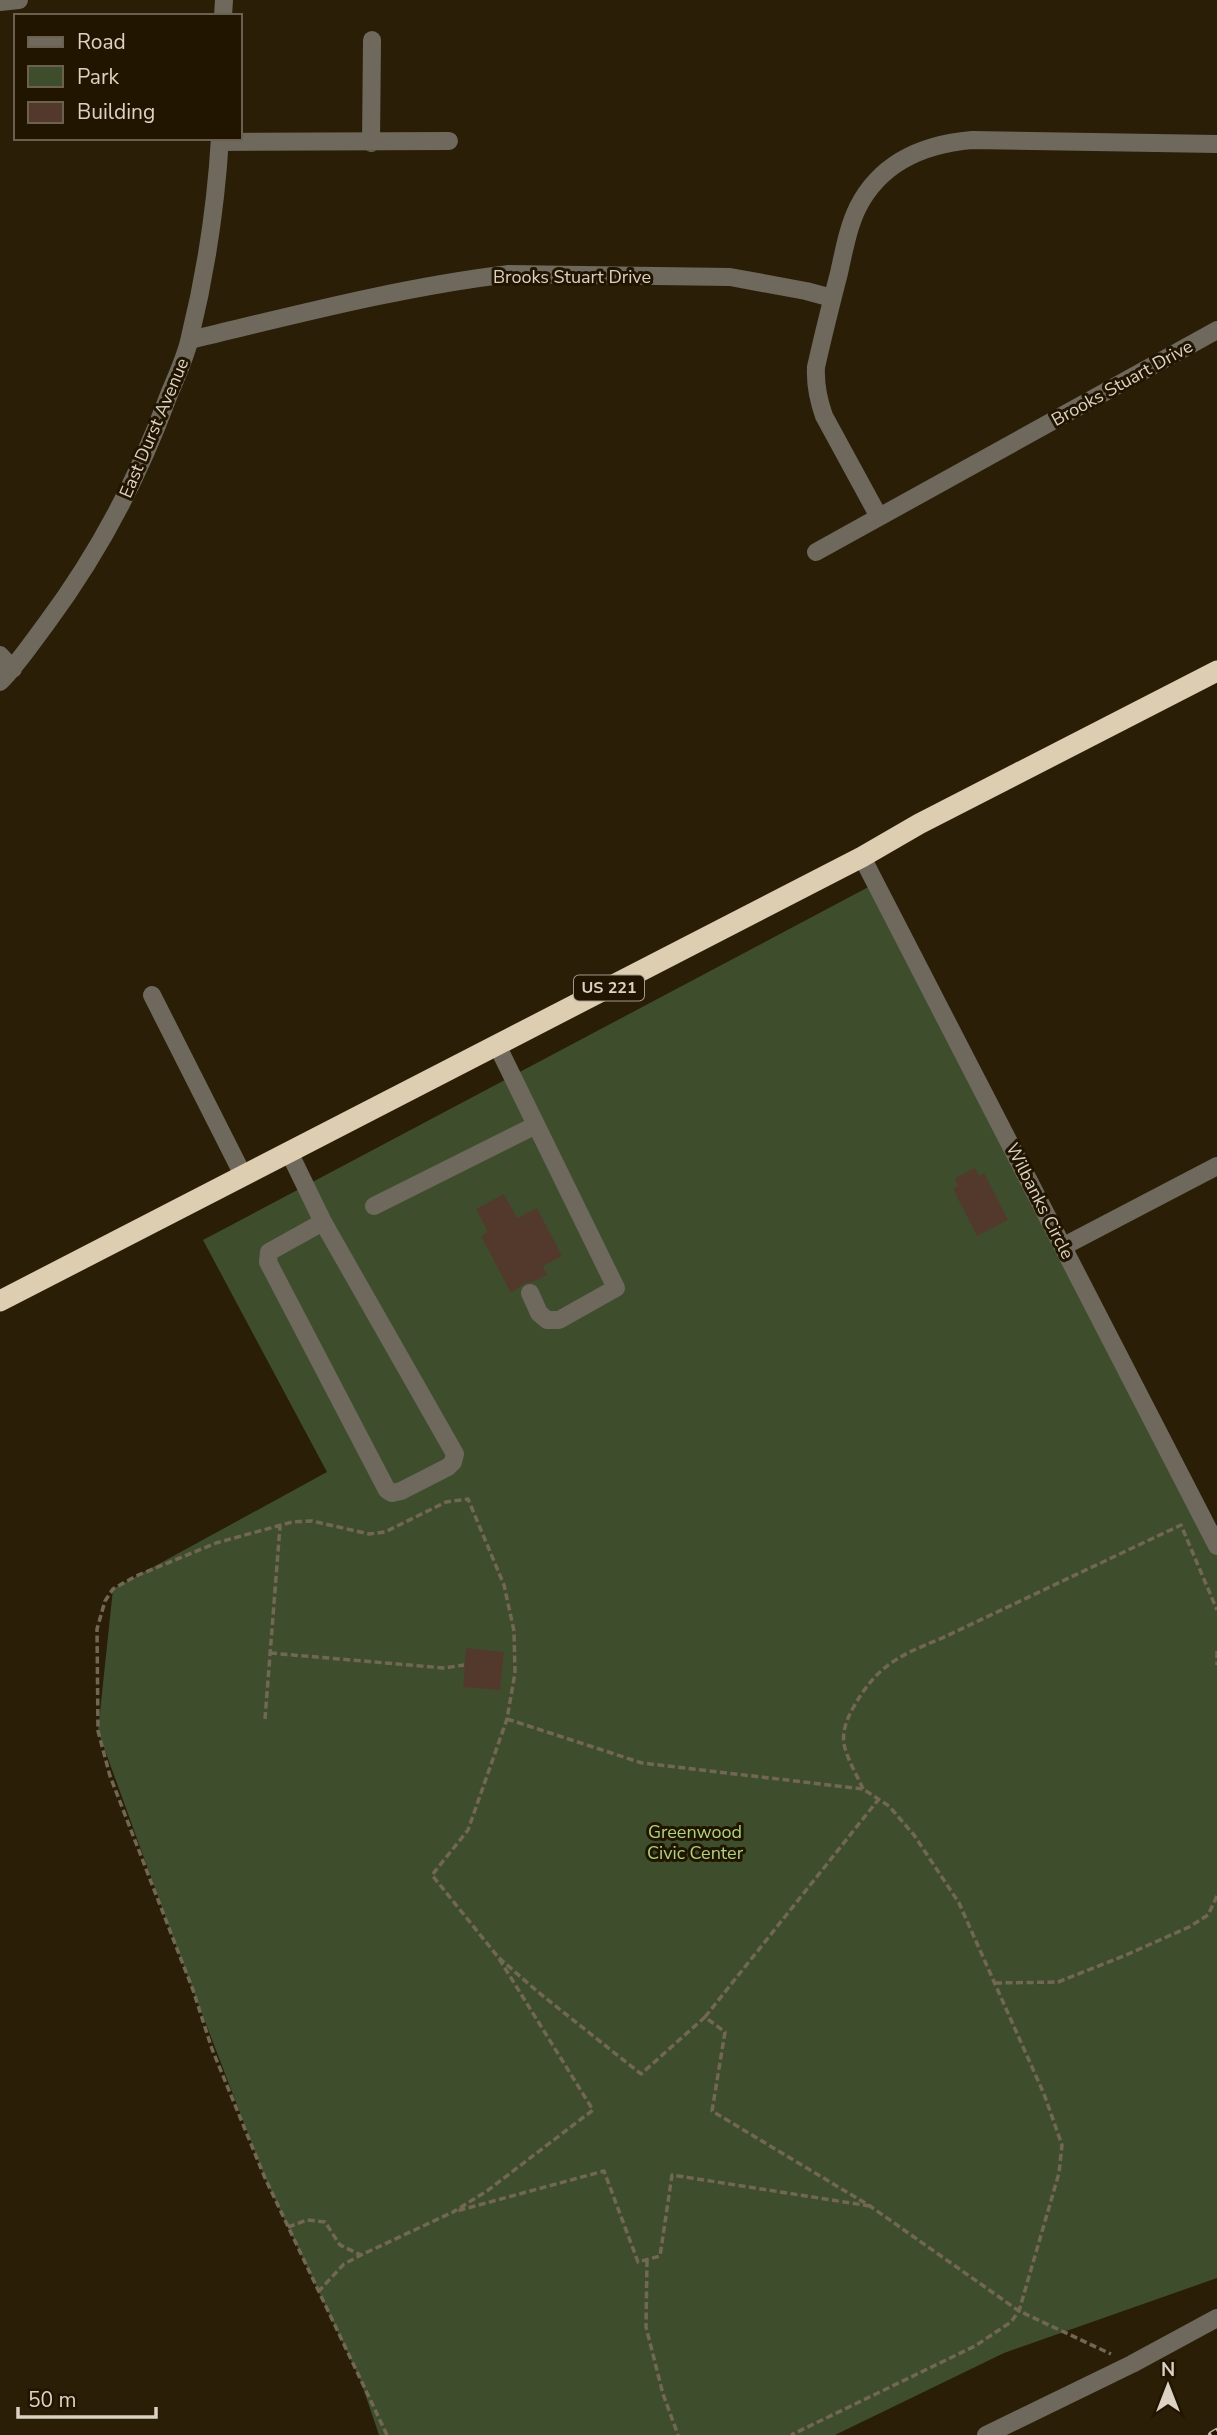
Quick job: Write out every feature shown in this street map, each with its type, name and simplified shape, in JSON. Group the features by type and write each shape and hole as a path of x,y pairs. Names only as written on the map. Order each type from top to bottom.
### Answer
{"highway":[{"name":"US 221","path":"0,1301 1217,671"}],"street":[{"path":"0,2 19,0"},
{"path":"371,143 372,40"},
{"path":"220,140 371,143 449,141"},
{"name":"East Durst Avenue","path":"0,682 13,669 71,591 115,517 153,437 190,340 210,239 220,140"},
{"path":"879,517 824,416 817,398 816,367 851,225 869,189 901,160 921,149 946,142 972,140 1217,144"},
{"name":"Brooks Stuart Drive","path":"190,340 313,311 473,278 509,274 730,277 832,298"},
{"name":"Brooks Stuart Drive","path":"816,552 1217,330"},
{"path":"0,655 13,669"},
{"name":"Wilbanks Circle","path":"862,857 1216,1543"},
{"path":"152,995 243,1175"},
{"path":"497,1045 616,1288 559,1320 547,1320 539,1313 530,1293"},
{"path":"374,1206 536,1125"},
{"path":"289,1152 323,1222 455,1454 448,1467 401,1492 392,1493 387,1490 268,1262 269,1252 278,1245 323,1222"},
{"path":"1064,1247 1217,1166"},
{"path":"986,2435 1132,2364 1217,2318"}],"path":[{"path":"318,2292 344,2264 453,2213 487,2191 593,2110 498,1957 432,1875 468,1830 507,1719 515,1673 514,1631 504,1584 468,1499 446,1502 384,1532 369,1534 312,1521 292,1522 216,1543 113,1589 105,1601 97,1629 98,1731 110,1776 193,1990 212,2049 288,2227 318,2292 387,2435"},
{"path":"863,1789 844,1744 846,1723 860,1696 880,1670 908,1652 1181,1525 1217,1610"},
{"path":"265,1719 279,1526"},
{"path":"1217,1651 1217,1665"},
{"path":"270,1653 444,1668 464,1665"},
{"path":"507,1719 642,1763 863,1789 878,1799 888,1806 914,1835 959,1903 1044,2094 1062,2145 1059,2173 1019,2311 1011,2322 975,2347 791,2435"},
{"path":"498,1957 538,1993 641,2074 705,2017 878,1799"},
{"path":"995,1983 1058,1982 1189,1927 1208,1915 1217,1896"},
{"path":"705,2017 725,2032 712,2111 870,2206 1019,2311 1132,2364"},
{"path":"453,2213 604,2171 638,2262 660,2256 673,2175 870,2206"},
{"path":"288,2227 307,2220 325,2222 340,2245 361,2255"},
{"path":"647,2259 646,2327 663,2394 678,2435"}],"green space":[{"name":"Greenwood Civic Center","path":"876,883 1217,1546 1217,2278 1004,2353 835,2435 379,2435 360,2379 265,2178 98,1731 113,1589 327,1472 203,1240"}],"building":[{"path":"975,1168 979,1176 984,1173 1008,1220 977,1236 953,1189 958,1186 955,1178"},
{"path":"504,1194 517,1218 537,1208 562,1256 543,1266 547,1275 525,1283 511,1293 481,1236 488,1232 476,1209"},
{"path":"466,1648 504,1652 500,1690 463,1687"}],"railway":[{"path":"1212,2435 1217,2432"}]}
